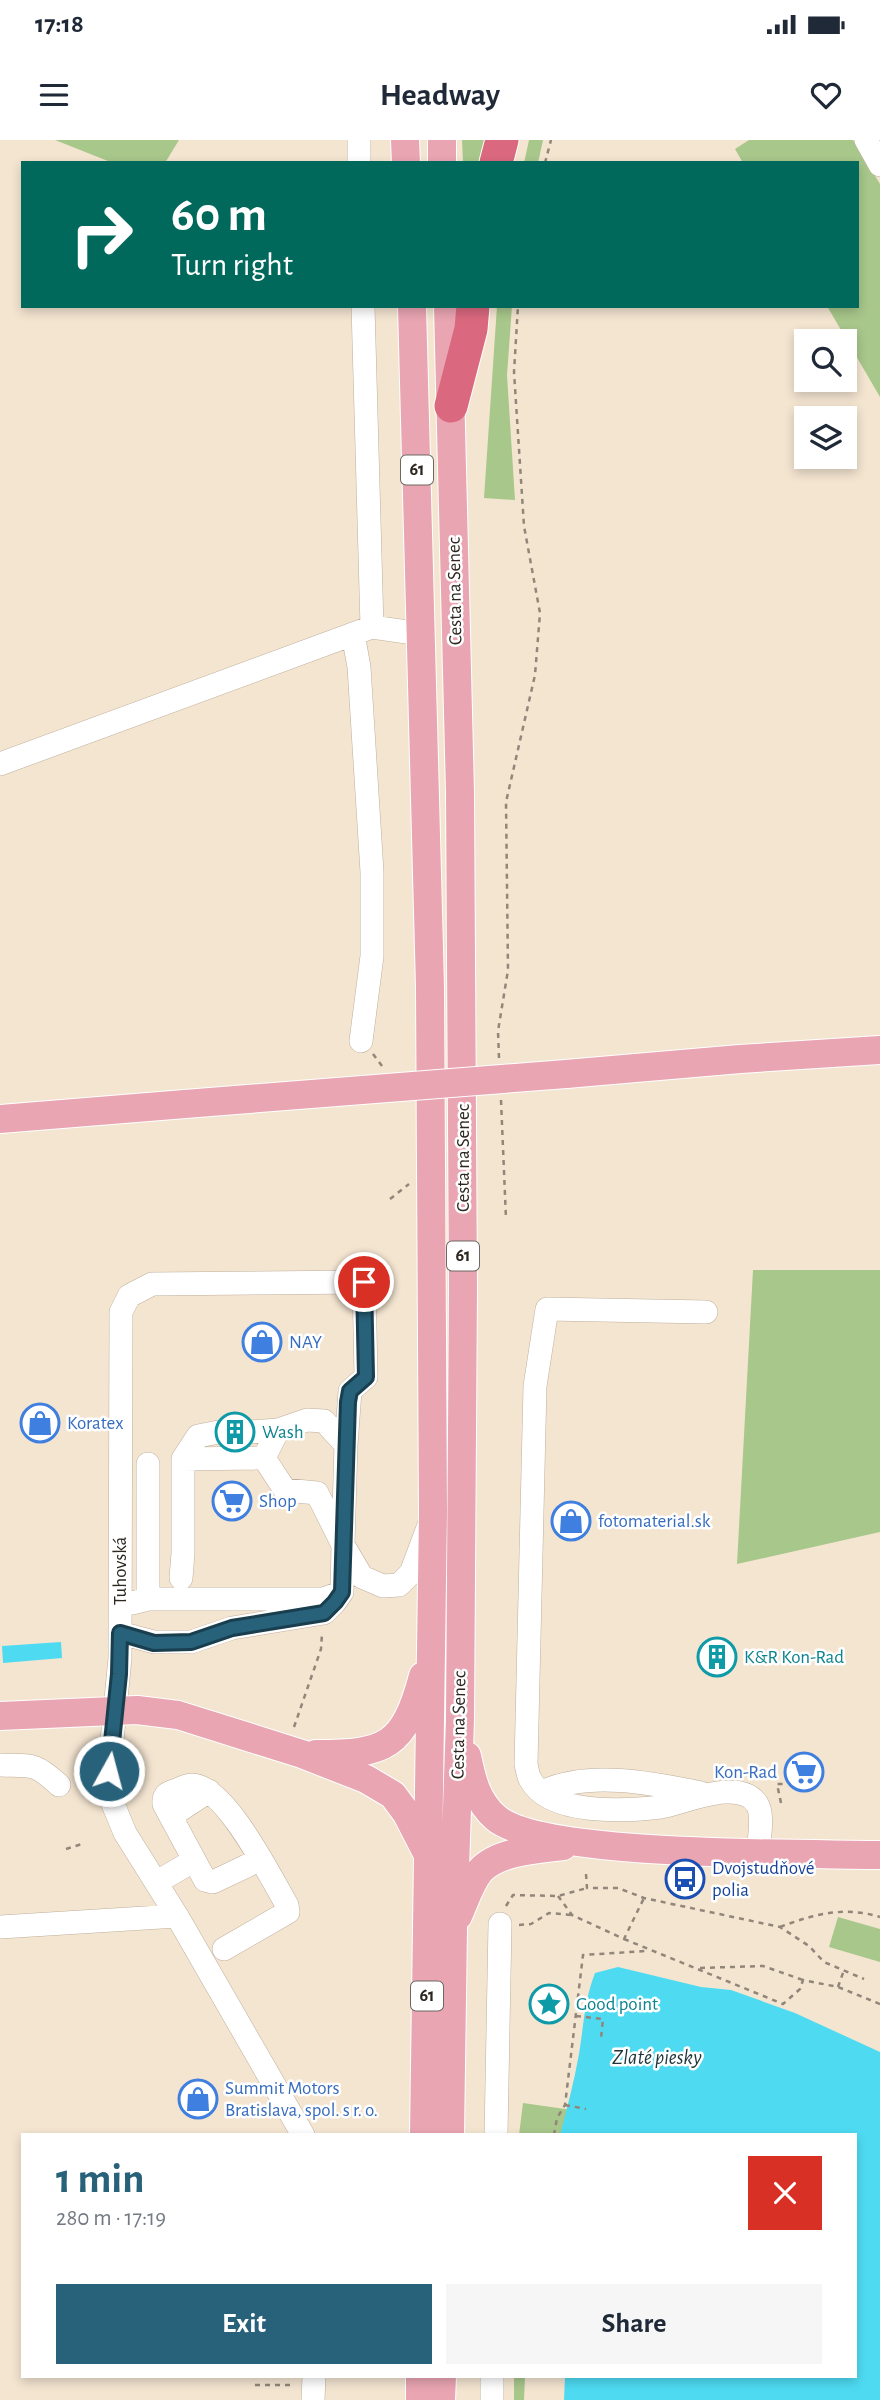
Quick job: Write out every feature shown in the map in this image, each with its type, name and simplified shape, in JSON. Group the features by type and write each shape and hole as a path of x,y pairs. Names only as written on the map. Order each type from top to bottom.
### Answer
{"highway":[{"path":"497,161 502,140"},
{"path":"451,406 471,329 473,308"}],"main road":[{"path":"405,140 406,161"},
{"path":"442,140 442,161"},
{"name":"Cesta na Senec","path":"412,308 430,973 433,1512 424,2133"},
{"name":"Cesta na Senec","path":"448,308 460,793 463,1050 460,1719 450,2133"},
{"path":"0,1119 880,1050"},
{"name":"61","path":"302,1754 363,1753 384,1745 398,1734 417,1699 432,1643"},
{"name":"61","path":"0,1716 138,1710 178,1716 302,1754 366,1779 393,1795 407,1814 429,1857"},
{"name":"61","path":"460,1719 471,1775 480,1800 497,1819 515,1828 587,1844"},
{"name":"61","path":"453,1928 478,1873 503,1857 538,1849 587,1844 880,1855"},
{"path":"420,2378 420,2400"},
{"path":"441,2400 442,2378"}],"street":[{"path":"359,140 359,161"},
{"path":"866,140 880,165"},
{"path":"361,1041 372,956 372,872 359,667 362,631 363,308"},
{"path":"0,764 362,631 421,634"},
{"name":"Tuhovská","path":"302,2133 157,1882 125,1833 111,1799 109,1771 118,1690 120,1633 121,1312 128,1296 152,1284 364,1282 366,1377 350,1391 346,1445"},
{"path":"706,1312 547,1309 536,1386 526,1764 531,1780 557,1802 611,1810 662,1807 723,1792 741,1794 756,1802 760,1810 758,1852"},
{"path":"120,1633 154,1643 191,1642 232,1628 324,1613 342,1592 346,1445 324,1421 307,1419 278,1430 250,1432"},
{"path":"264,1458 278,1430"},
{"path":"181,1578 182,1462 198,1436 219,1432"},
{"path":"264,1458 285,1490 317,1493 362,1577 383,1586 400,1585 411,1573 433,1512"},
{"path":"120,1464 264,1458"},
{"path":"148,1464 148,1599"},
{"path":"120,1605 148,1599 323,1599 342,1592"},
{"path":"0,1765 33,1766 42,1769 59,1785"},
{"path":"224,1949 288,1912 287,1905 261,1860 238,1822 209,1791 190,1785 166,1794 163,1798 205,1880 213,1882 261,1860"},
{"path":"157,1882 193,1861"},
{"path":"0,1927 177,1916"},
{"path":"496,2133 500,1924"},
{"path":"492,2378 492,2400"}],"path":[{"path":"546,161 551,140"},
{"path":"499,1058 498,1031 508,970 506,802 535,675 540,612 524,526 514,372 518,308"},
{"path":"361,1041 383,1068"},
{"path":"501,1098 506,1219"},
{"path":"390,1199 409,1184"},
{"path":"294,1727 321,1649 324,1613"},
{"path":"781,1803 777,1784 785,1784"},
{"path":"66,1849 85,1843"},
{"path":"586,1874 587,1888"},
{"path":"803,1980 800,1989 783,2004 649,1950 572,1915 549,1913 531,1924 519,1925 500,1924 500,1915 513,1895 558,1896 587,1888 618,1888 644,1898 780,1927 808,1946 824,1962 864,1979"},
{"path":"558,1896 572,1915"},
{"path":"624,1939 644,1898"},
{"path":"780,1927 825,1912 860,1911 880,1917"},
{"path":"554,2133 556,2118 565,2105 583,1955 649,1950"},
{"path":"697,1968 763,1966 803,1980 838,1987 880,2004"},
{"path":"838,1987 844,1970"},
{"path":"576,2016 603,2019 601,2038"},
{"path":"565,2105 586,2109"},
{"path":"255,2385 313,2387"}],"green space":[{"path":"55,140 179,140 166,161 108,161"},
{"path":"462,140 487,140 482,161 463,161"},
{"path":"529,140 543,140 538,161 524,161"},
{"path":"749,140 853,140 880,184 880,397 857,358 857,329 840,329 828,308 859,308 859,161 742,161 735,149"},
{"path":"497,308 512,308 507,375 515,500 484,498"},
{"path":"753,1270 880,1270 880,1532 737,1564"},
{"path":"838,1917 880,1929 880,1962 829,1947"},
{"path":"523,2103 586,2112 583,2133 519,2133"},
{"path":"514,2378 525,2378 524,2400 514,2400"}],"water":[{"path":"61,1642 62,1658 3,1663 2,1646"},
{"name":"Zlaté piesky","path":"618,1967 701,1987 731,1990 795,2013 880,2052 880,2400 564,2400 565,2378 857,2378 857,2133 560,2133 577,2064 586,2003 595,1973"}],"place":[{"name":"NAY","path":"262,1342"},
{"name":"Koratex","path":"40,1423"},
{"name":"Wash","path":"235,1432"},
{"name":"Shop","path":"232,1501"},
{"name":"fotomaterial.sk","path":"571,1521"},
{"name":"K&R Kon-Rad","path":"717,1657"},
{"name":"Kon-Rad","path":"804,1772"},
{"name":"Dvojstudňové polia","path":"685,1879"},
{"name":"Good point","path":"549,2004"},
{"name":"Summit Motors Bratislava, spol. s r. o.","path":"198,2099"}],"route":[{"path":"109,1771 118,1690 120,1633 154,1643 191,1642 232,1628 324,1613 342,1592 348,1402 350,1391 366,1377 364,1282"}]}
